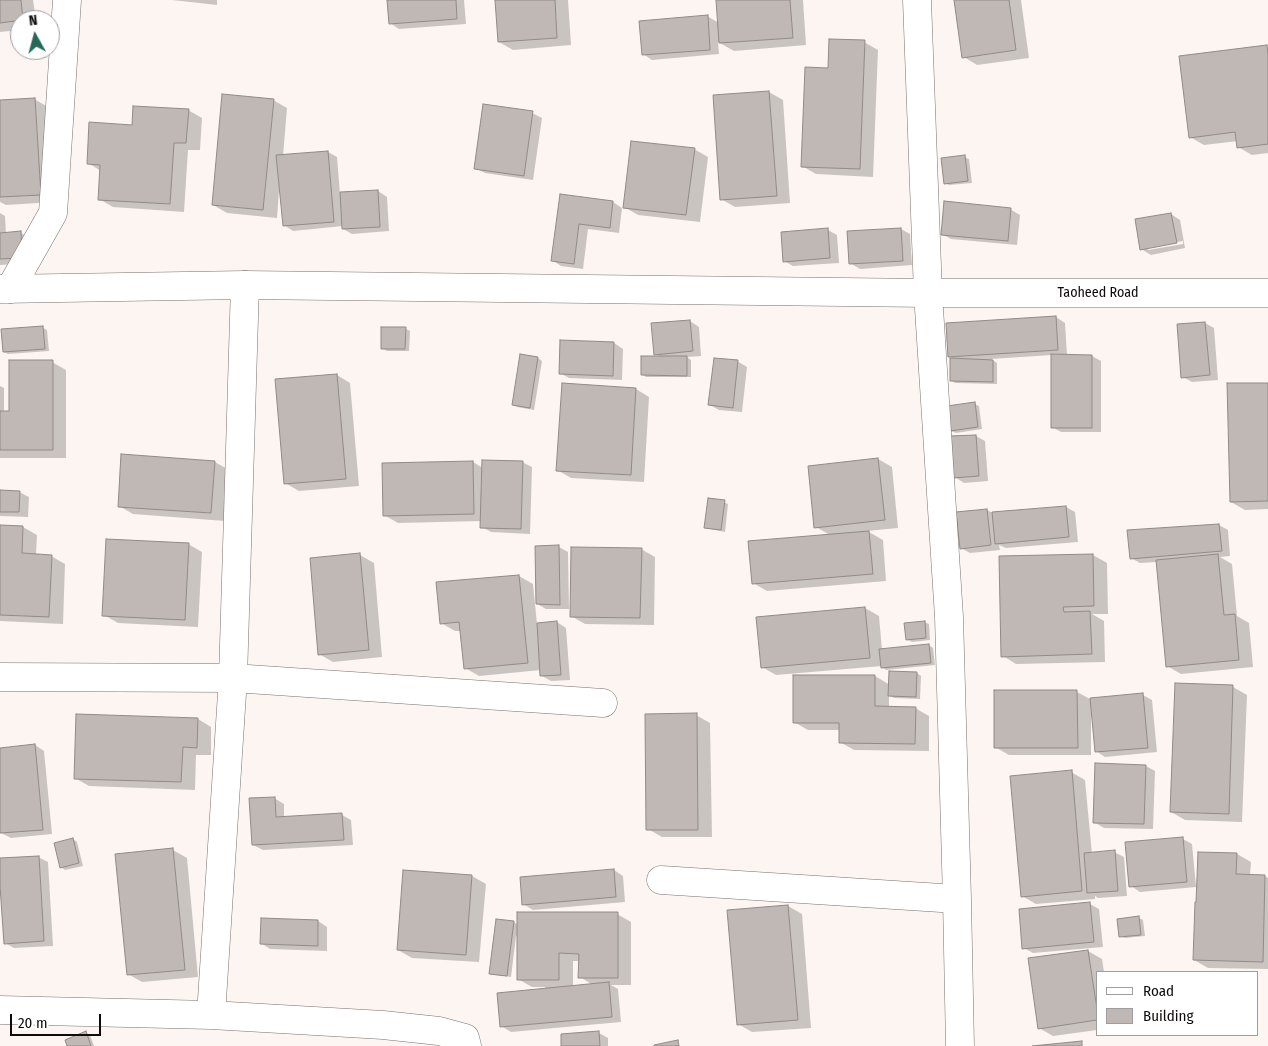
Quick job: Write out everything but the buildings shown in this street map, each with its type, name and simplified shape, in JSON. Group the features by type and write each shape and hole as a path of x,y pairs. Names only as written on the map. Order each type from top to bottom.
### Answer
{"street":[{"path":"5,289 53,213 67,0"},
{"path":"917,0 928,293 948,617 960,1046"},
{"path":"211,1014 233,678 245,285"},
{"name":"Taoheed Road","path":"5,289 245,285 928,293 1268,293"},
{"path":"0,677 233,678 603,703"},
{"path":"661,880 957,899"},
{"path":"0,1010 211,1014 383,1025 439,1031 465,1038 467,1046"}]}
